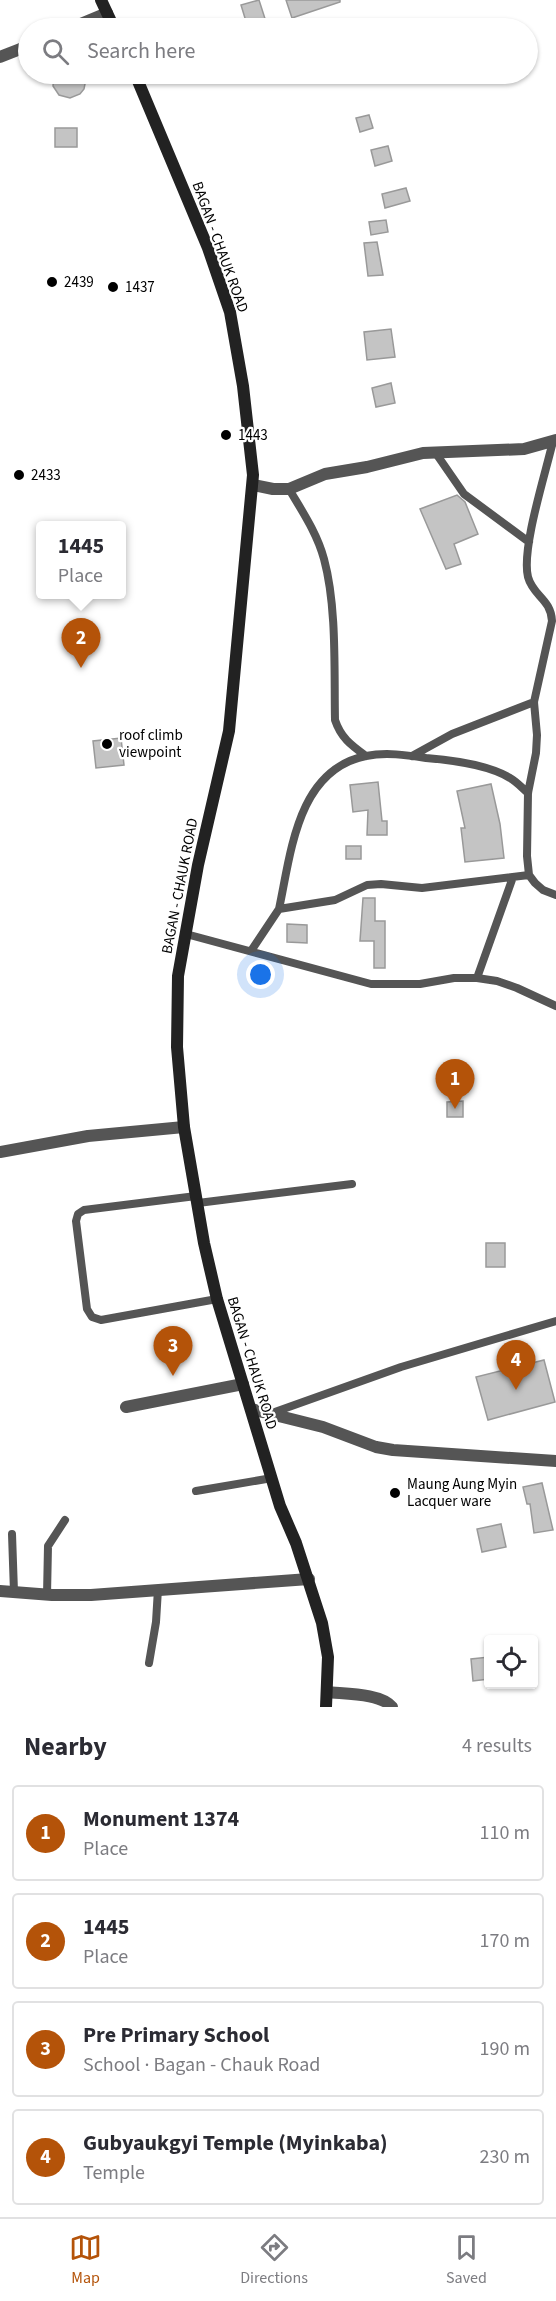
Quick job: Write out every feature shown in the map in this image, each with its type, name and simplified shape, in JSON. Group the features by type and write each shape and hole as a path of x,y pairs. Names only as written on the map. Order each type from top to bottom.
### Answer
{"main road":[{"path":"101,0 109,18"},
{"name":"BAGAN - CHAUK ROAD","path":"139,84 208,248 230,312 251,449 252,484 229,731 198,866 178,976 177,1047 184,1127 217,1299 272,1478 309,1579 322,1623 328,1657 326,1707"}],"street":[{"path":"95,18 107,13"},
{"path":"0,57 18,50"},
{"path":"252,484 273,489 289,489 325,474 435,452 524,449 554,440"},
{"path":"0,1152 88,1136 184,1127"},
{"path":"126,1407 243,1384"},
{"path":"250,1409 323,1427 376,1447 393,1450 556,1461"},
{"path":"0,1591 47,1595 91,1595 309,1579"},
{"path":"327,1692 378,1698 388,1702 392,1707"}],"lane":[{"path":"554,440 529,542 528,577 535,590 547,602 552,614 546,654 534,702 537,735 528,793 526,856 529,875 543,890 556,896"},
{"path":"435,452 464,494 529,542"},
{"path":"289,489 310,526 324,558 330,588 335,720 346,742 366,756"},
{"path":"412,756 452,734 534,702"},
{"path":"251,951 279,909 299,816 318,784 342,765 366,756 397,754 412,756 492,770 510,778 528,793"},
{"path":"279,909 335,900 367,885 422,888 529,875"},
{"path":"477,978 513,877"},
{"path":"186,934 370,984 420,984 454,978 477,978 497,981 517,988 556,1006"},
{"path":"217,1299 101,1320 92,1317 87,1309 76,1221 78,1214 84,1210 352,1184"},
{"path":"271,1414 401,1367 556,1321"},
{"path":"196,1491 272,1478"},
{"path":"47,1595 48,1546 65,1520"},
{"path":"12,1534 14,1592"},
{"path":"149,1663 156,1622 158,1589"}],"building":[{"path":"259,0 265,18 245,18 241,5"},
{"path":"286,0 340,0 340,2 292,18"},
{"path":"53,84 85,84 80,94 70,98 59,95"},
{"path":"369,115 373,128 360,132 356,118"},
{"path":"55,128 77,128 77,147 55,147"},
{"path":"388,146 392,161 375,166 371,150"},
{"path":"406,188 410,201 385,208 382,194"},
{"path":"386,220 388,232 371,235 369,222"},
{"path":"377,242 383,275 368,276 364,243"},
{"path":"391,329 395,357 367,360 364,332"},
{"path":"391,383 395,403 376,407 372,388"},
{"path":"457,495 465,502 478,534 454,544 461,564 446,569 420,509"},
{"path":"121,738 124,765 96,768 93,741"},
{"path":"378,782 382,821 387,821 387,835 367,835 368,810 353,812 350,785"},
{"path":"491,784 500,824 504,858 465,862 461,828 465,828 457,791"},
{"path":"346,846 361,846 361,859 346,859"},
{"path":"363,898 375,898 375,921 385,921 385,968 374,968 374,941 360,941"},
{"path":"287,924 307,925 307,943 287,942"},
{"path":"463,1101 463,1117 447,1117 447,1102"},
{"path":"486,1243 505,1243 505,1267 486,1267"},
{"path":"544,1360 555,1402 488,1420 476,1377"},
{"path":"542,1483 553,1530 534,1533 530,1504 527,1504 523,1487"},
{"path":"501,1524 506,1547 482,1552 477,1529"},
{"path":"484,1658 484,1680 473,1681 471,1659"}],"place":[{"name":"2439","path":"52,282"},
{"name":"1437","path":"113,287"},
{"name":"1443","path":"226,435"},
{"name":"2433","path":"19,475"},
{"name":"1445","path":"81,668"},
{"name":"roof climb viewpoint","path":"107,744"},
{"name":"Monument 1374","path":"455,1109"},
{"name":"Pre Primary School","path":"173,1376"},
{"name":"Gubyaukgyi Temple (Myinkaba)","path":"516,1390"},
{"name":"Maung Aung Myin Lacquer ware","path":"395,1493"}]}
